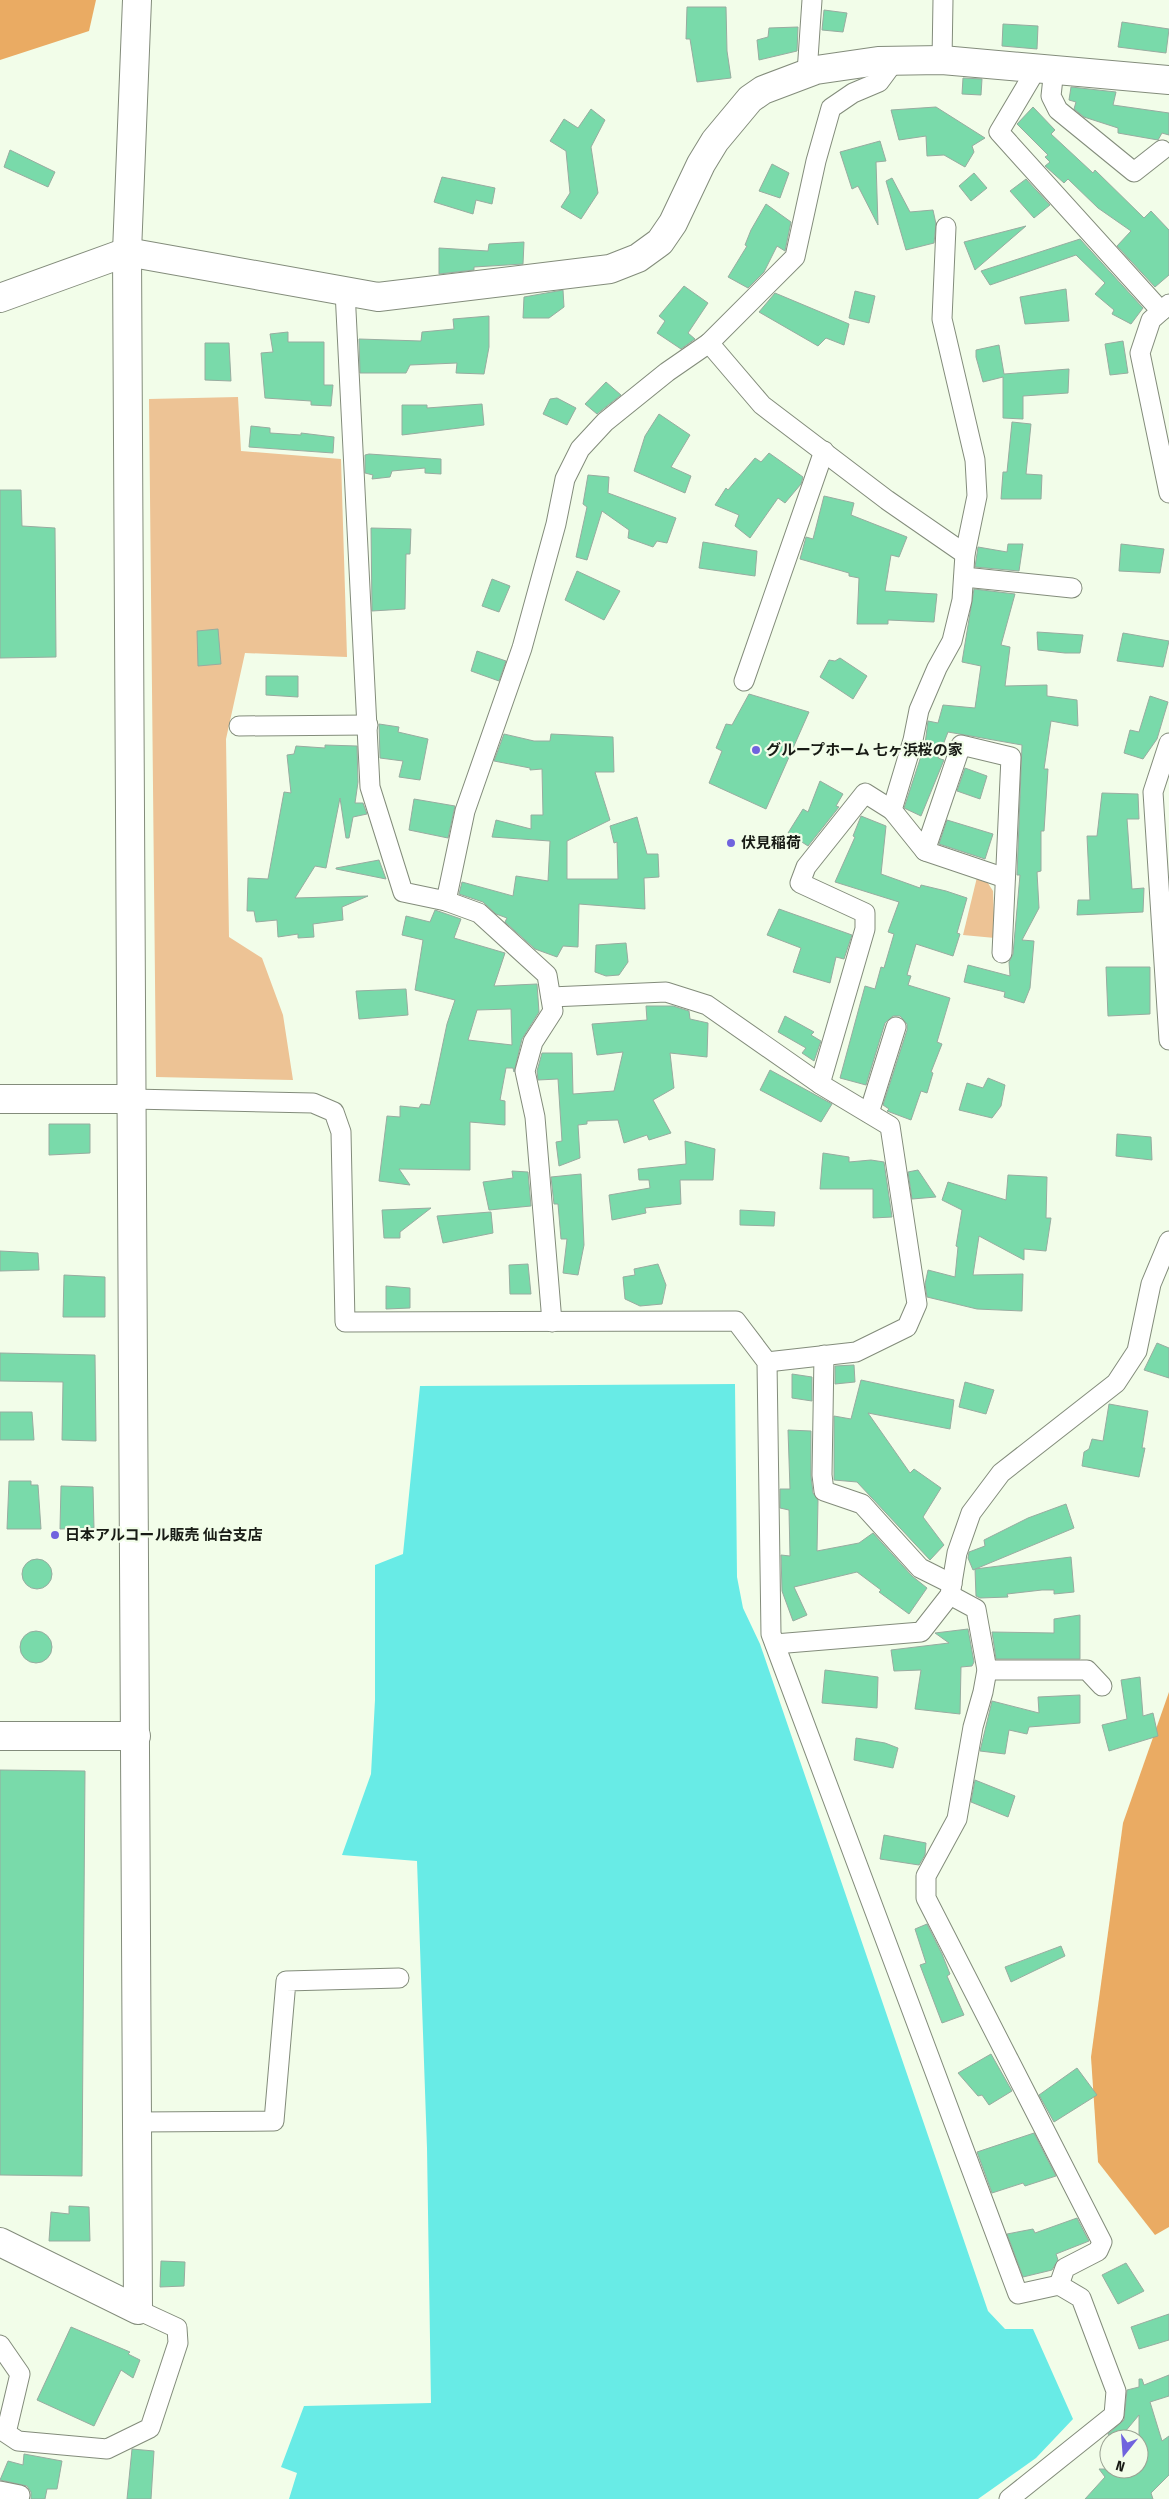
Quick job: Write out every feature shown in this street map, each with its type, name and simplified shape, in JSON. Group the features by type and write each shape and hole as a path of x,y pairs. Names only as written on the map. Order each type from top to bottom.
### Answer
{"street":[{"path":"138,0 127,252 138,2310"},
{"path":"807,73 812,0"},
{"path":"942,60 943,0"},
{"path":"0,298 127,252 378,296 610,270 638,258 660,242 673,222 701,164 715,141 750,99 763,90 807,73 825,68 896,59 942,60 1169,80"},
{"path":"446,901 465,811 522,648 556,524 565,479 580,449 605,422 667,372 709,342 795,257 816,161 831,108 853,93 879,82 896,59"},
{"path":"1045,68 1051,96 1058,110 1134,172 1162,150"},
{"path":"1045,68 999,132 1165,307 1151,320 1140,353 1169,493"},
{"path":"892,810 913,740 919,710 937,668 952,641 962,600 965,554 977,496 976,460 942,319 947,250 946,228"},
{"path":"345,291 370,787 403,892 446,901 479,914 548,975 553,1011 534,1042 525,1071 535,1117 552,1322"},
{"path":"709,342 762,405 965,554"},
{"path":"744,681 824,451"},
{"path":"964,577 1072,588"},
{"path":"239,726 368,726"},
{"path":"1169,743 1153,792 1162,814 1169,1040"},
{"path":"925,851 961,745 1011,757 1002,953"},
{"path":"820,1084 865,929 865,913 800,883 806,867 865,793 892,810 925,851 1005,878"},
{"path":"551,997 666,992 707,1005 820,1084 890,1126 917,1304 907,1327 856,1352 767,1362"},
{"path":"868,1113 896,1027"},
{"path":"0,1099 313,1103 334,1112 341,1132 344,1322 736,1322 767,1362 771,1634 1018,2294 1059,2285 1081,2298 1116,2391 1114,2415 1009,2499"},
{"path":"775,1644 921,1632 951,1589 957,1553 971,1513 1001,1473 1116,1383 1137,1351 1151,1284 1169,1241"},
{"path":"824,1356 822,1475 824,1491 862,1504 920,1568 976,1609 987,1670 957,1819 926,1876 926,1898 1102,2242 1098,2251 1065,2268 1059,2285"},
{"path":"987,1670 1087,1670 1102,1686"},
{"path":"0,1736 136,1736"},
{"path":"138,2122 274,2121 286,1981 399,1978"},
{"path":"0,2242 177,2328 178,2342 150,2428 108,2449 18,2441 6,2433 20,2374 0,2345"},
{"path":"0,2491 20,2495 19,2499"}],"shaded area":[{"path":"0,0 96,0 89,31 0,60"},
{"path":"238,397 241,451 341,459 347,657 245,653 226,739 229,937 262,958 283,1015 293,1080 156,1077 149,399"},
{"path":"979,869 993,891 995,938 963,935"},
{"path":"1169,1692 1169,2227 1155,2235 1098,2162 1091,2057 1123,1823"}],"water":[{"path":"735,1384 737,1577 743,1608 760,1644 988,2311 1005,2329 1033,2329 1073,2419 1036,2458 978,2499 289,2499 297,2473 281,2467 304,2406 431,2403 427,2148 417,1861 342,1855 371,1774 375,1700 375,1565 403,1554 420,1386"}],"building":[{"path":"687,7 726,7 727,51 731,78 697,82 690,39 686,39"},
{"path":"824,10 847,13 843,32 822,30"},
{"path":"1122,22 1169,29 1166,53 1118,47"},
{"path":"1003,24 1038,26 1037,49 1002,46"},
{"path":"798,27 797,51 759,60 757,40 768,37 769,28"},
{"path":"963,78 982,79 981,95 962,94"},
{"path":"1071,87 1116,92 1113,105 1169,113 1169,135 1162,133 1158,140 1118,133 1118,128 1084,117 1074,109 1076,102 1069,100"},
{"path":"936,107 985,138 972,146 974,152 965,167 944,155 927,156 926,136 899,140 891,110"},
{"path":"1033,107 1055,130 1051,134 1093,173 1095,170 1144,218 1151,211 1169,230 1169,275 1155,287 1117,246 1131,231 1098,208 1068,179 1064,183 1045,166 1050,162 1045,157 1048,155 1017,124"},
{"path":"591,109 605,120 591,147 598,193 581,219 561,207 570,193 566,151 550,141 564,119 578,128"},
{"path":"880,141 886,161 876,162 878,225 858,186 852,189 840,152"},
{"path":"10,150 55,172 48,187 4,167"},
{"path":"772,164 789,173 780,198 759,191"},
{"path":"974,173 987,188 971,201 959,186"},
{"path":"442,177 495,188 492,204 476,200 473,214 434,202"},
{"path":"892,178 910,212 933,210 936,224 934,243 906,250 886,181"},
{"path":"1026,179 1050,205 1034,218 1010,191"},
{"path":"766,204 791,222 785,251 777,246 764,272 748,288 728,277 747,246 745,245 751,230"},
{"path":"1026,226 975,270 964,242"},
{"path":"1080,239 1143,308 1131,324 1112,314 1114,310 1095,294 1105,283 1076,255 990,285 981,271"},
{"path":"524,242 523,264 474,267 474,270 439,274 439,248 488,251 489,244"},
{"path":"684,286 708,303 688,333 695,339 681,349 657,333 665,321 659,316"},
{"path":"1066,289 1069,321 1025,324 1020,297"},
{"path":"563,290 564,307 549,318 523,318 524,297"},
{"path":"855,291 875,296 869,323 849,318"},
{"path":"775,293 849,324 844,345 826,338 818,346 759,312"},
{"path":"489,316 489,347 484,374 456,373 457,363 410,365 406,373 360,373 359,339 421,341 422,332 454,329 453,319"},
{"path":"288,332 288,342 324,342 324,385 333,385 331,406 311,405 311,401 265,398 261,353 273,352 270,334"},
{"path":"1123,341 1128,373 1110,375 1105,344"},
{"path":"205,343 229,343 231,381 205,380"},
{"path":"999,345 1004,374 1069,369 1068,393 1023,396 1023,419 1003,418 1003,377 983,382 976,357 976,350"},
{"path":"606,382 621,395 597,414 585,404"},
{"path":"557,398 576,408 567,425 543,414 550,399"},
{"path":"482,404 484,425 402,435 402,405 427,405 427,408"},
{"path":"659,414 690,435 671,467 691,476 685,493 634,471 645,436"},
{"path":"1012,422 1031,424 1026,474 1042,475 1041,499 1001,499 1003,472 1007,472"},
{"path":"251,426 270,428 270,433 301,435 301,433 334,437 333,453 249,447"},
{"path":"769,453 803,477 801,484 785,503 778,498 750,538 735,526 739,515 715,505 726,488 728,490 755,458 761,462"},
{"path":"365,455 441,459 441,474 425,473 425,468 392,471 390,477 372,479 373,475 365,473"},
{"path":"588,475 609,477 608,493 676,518 667,543 657,541 653,547 628,538 629,530 602,511 587,560 576,557 587,507 583,504"},
{"path":"0,490 21,490 22,526 55,528 56,657 0,658"},
{"path":"824,496 854,503 851,515 907,537 899,557 891,555 885,591 937,594 934,622 888,620 888,624 857,624 859,578 849,576 849,573 800,559 806,537 813,539"},
{"path":"371,528 411,529 410,554 406,554 405,609 372,611"},
{"path":"703,542 757,551 755,576 699,568"},
{"path":"1008,544 1023,544 1019,571 975,567 978,547 1007,552"},
{"path":"1121,544 1164,549 1160,573 1119,571"},
{"path":"577,571 620,591 604,620 565,600"},
{"path":"492,579 510,586 499,612 482,606"},
{"path":"974,589 1015,594 1001,645 1010,647 1005,686 1047,685 1047,696 1077,700 1078,726 1051,721 1044,769 1048,769 1044,831 1041,831 1041,871 1037,872 1039,908 1022,940 1034,941 1030,988 1024,1003 1004,997 1005,992 964,982 968,965 1010,976 1009,962 1013,954 1020,875 1017,875 1022,745 948,732 938,758 944,760 921,816 904,808 925,744 928,721 938,723 943,705 975,708 981,666 962,662"},
{"path":"218,629 221,664 198,666 197,631"},
{"path":"1037,632 1083,635 1080,653 1038,650"},
{"path":"1123,633 1169,641 1163,667 1117,661"},
{"path":"477,651 506,661 499,681 471,671"},
{"path":"840,658 867,676 853,699 820,677 829,660 835,661"},
{"path":"266,676 298,676 298,697 266,695"},
{"name":"グループホーム 七ヶ浜桜の家","path":"749,694 809,712 766,809 709,783 722,751 716,748 726,724 732,725"},
{"path":"1150,696 1168,702 1157,739 1143,759 1124,753 1130,730 1139,732"},
{"path":"379,724 399,727 398,732 428,739 420,780 399,777 403,761 380,758"},
{"path":"504,734 534,741 550,741 551,734 613,737 614,772 595,772 610,820 567,841 567,879 618,879 617,842 614,843 610,826 637,817 647,854 658,854 659,877 644,878 645,909 579,904 578,947 563,946 557,957 535,949 505,922 507,918 496,914 483,902 459,894 462,882 513,896 516,876 548,881 550,841 492,837 496,820 531,829 531,815 543,815 542,769 530,770 530,768 494,761"},
{"path":"325,745 357,746 358,782 355,803 363,803 367,814 353,817 349,838 346,838 340,798 326,868 315,866 295,898 368,896 342,907 343,920 313,924 314,937 298,938 298,934 278,937 277,920 256,922 254,911 247,911 248,878 268,879 284,792 291,793 287,755 294,754 296,746 325,748"},
{"path":"965,768 987,776 980,799 957,791"},
{"path":"820,781 843,794 836,806 839,807 808,846 788,833 803,809 808,812"},
{"path":"1102,793 1138,794 1139,819 1127,819 1132,889 1144,888 1143,912 1077,915 1078,900 1090,900 1087,836 1097,836"},
{"path":"414,799 455,806 448,838 409,830"},
{"path":"861,816 886,826 881,874 920,888 921,885 967,898 957,933 960,934 953,956 916,944 907,975 911,976 908,985 950,998 937,1042 942,1044 931,1072 933,1073 927,1093 921,1091 911,1120 887,1111 889,1109 883,1105 907,1030 907,1024 900,1016 893,1016 885,1023 866,1085 840,1078 865,986 875,989 881,967 884,968 894,934 888,932 899,902 835,882 855,837 853,836"},
{"path":"947,820 993,834 985,859 939,844"},
{"path":"379,860 386,879 336,869 336,868"},
{"path":"779,909 852,935 844,959 836,957 830,983 793,972 801,948 767,935"},
{"path":"435,910 461,919 454,938 505,953 494,986 537,984 539,1012 522,1039 514,1072 513,1068 506,1068 500,1100 505,1101 505,1125 470,1122 470,1170 399,1169 410,1185 379,1181 387,1116 400,1117 400,1106 419,1108 421,1104 430,1105 447,1024 455,1000 415,990 423,940 402,935 406,916 430,922","holes":["511,1009 512,1045 468,1040 477,1010"]},
{"path":"626,943 628,962 619,975 606,976 595,972 596,945"},
{"path":"1106,967 1150,967 1150,1014 1108,1016"},
{"path":"406,989 408,1015 359,1019 356,991"},
{"path":"646,1006 673,1006 689,1011 690,1019 708,1023 707,1057 670,1053 674,1088 653,1100 671,1133 649,1140 647,1135 624,1143 618,1120 587,1121 587,1124 578,1125 580,1158 559,1166 556,1142 562,1141 558,1079 538,1080 537,1071 542,1053 572,1053 573,1094 614,1091 623,1052 597,1055 592,1024 647,1020"},
{"path":"785,1016 814,1032 811,1035 821,1041 814,1061 802,1053 806,1048 778,1032"},
{"path":"770,1070 832,1104 821,1122 760,1090"},
{"path":"988,1078 1005,1085 1001,1106 992,1118 959,1110 967,1083 983,1088"},
{"path":"49,1124 90,1124 90,1153 49,1155"},
{"path":"1117,1134 1151,1137 1152,1160 1116,1156"},
{"path":"685,1141 715,1149 713,1180 680,1180 681,1204 645,1208 646,1213 612,1220 609,1195 650,1188 649,1180 639,1180 638,1169 686,1164"},
{"path":"823,1153 849,1157 849,1162 871,1160 884,1162 892,1217 873,1218 873,1189 820,1189"},
{"path":"918,1170 936,1197 912,1199 908,1172"},
{"path":"512,1171 528,1172 531,1206 489,1210 483,1182 513,1178"},
{"path":"581,1174 584,1245 578,1275 563,1273 567,1239 561,1239 558,1204 554,1204 551,1177"},
{"path":"1008,1175 1047,1177 1046,1218 1051,1218 1046,1251 1024,1249 1024,1260 979,1236 973,1275 1023,1274 1022,1311 977,1309 927,1297 925,1284 928,1270 955,1277 958,1247 956,1246 962,1210 942,1200 948,1182 1006,1200"},
{"path":"431,1208 400,1232 400,1238 384,1238 382,1210"},
{"path":"740,1210 775,1212 774,1226 740,1225"},
{"path":"491,1212 493,1233 443,1243 437,1216"},
{"path":"0,1251 38,1253 39,1270 0,1271"},
{"path":"528,1264 531,1294 510,1294 509,1265"},
{"path":"658,1264 666,1285 662,1304 640,1306 625,1299 623,1277 635,1275 634,1269"},
{"path":"64,1275 105,1277 105,1317 63,1317"},
{"path":"386,1286 410,1288 410,1308 386,1309"},
{"path":"1157,1343 1169,1348 1169,1378 1144,1370"},
{"path":"0,1353 95,1355 96,1441 62,1440 63,1382 0,1381"},
{"path":"854,1365 855,1382 835,1384 835,1366"},
{"path":"792,1374 812,1377 812,1401 792,1398"},
{"path":"861,1380 954,1400 950,1429 868,1413 910,1473 914,1469 941,1488 923,1517 944,1545 930,1560 857,1482 834,1480 834,1416 851,1419"},
{"path":"965,1382 994,1390 986,1414 959,1407"},
{"path":"1109,1404 1148,1411 1142,1448 1145,1448 1139,1477 1082,1466 1084,1452 1089,1449 1092,1439 1103,1441"},
{"path":"0,1412 32,1412 34,1440 0,1440"},
{"path":"788,1430 811,1431 811,1476 813,1493 818,1500 817,1551 859,1543 873,1533 912,1576 927,1588 909,1614 879,1592 881,1590 857,1572 794,1587 807,1615 793,1621 782,1591 781,1555 790,1556 789,1510 780,1508 780,1489 790,1489"},
{"path":"9,1481 31,1481 31,1485 38,1485 41,1529 7,1529"},
{"path":"61,1486 93,1487 94,1528 60,1529"},
{"path":"1066,1504 1074,1528 973,1570 968,1558 969,1552 985,1546 984,1540 1028,1518"},
{"path":"1071,1557 1074,1592 1054,1594 1054,1590 1042,1590 1007,1594 1008,1597 980,1598 976,1596 975,1569"},
{"path":"37,1559 48,1563 52,1574 48,1585 37,1589 26,1585 22,1574 26,1563"},
{"path":"1080,1615 1080,1659 996,1659 992,1632 1054,1633 1054,1619"},
{"path":"968,1629 974,1662 972,1666 961,1667 960,1714 915,1709 921,1670 894,1671 891,1650 949,1643 935,1633"},
{"path":"36,1631 48,1635 52,1647 48,1659 36,1663 24,1659 20,1647 24,1635"},
{"path":"825,1670 878,1677 877,1708 822,1703"},
{"path":"1140,1677 1143,1716 1153,1713 1158,1736 1109,1751 1102,1725 1127,1719 1121,1680"},
{"path":"1080,1695 1080,1723 1029,1727 1027,1734 1009,1730 1005,1754 980,1751 992,1701 1039,1713 1038,1697"},
{"path":"856,1738 885,1743 898,1748 893,1768 854,1760"},
{"path":"0,1770 85,1771 82,2176 0,2175"},
{"path":"975,1780 1015,1796 1008,1817 971,1802"},
{"path":"884,1835 926,1843 925,1855 919,1865 880,1859"},
{"path":"927,1924 942,1954 950,1974 947,1976 964,2015 942,2023 920,1965 926,1963 915,1929"},
{"path":"1061,1946 1065,1956 1011,1982 1005,1967"},
{"path":"991,2054 1012,2091 989,2105 982,2095 978,2096 958,2073"},
{"path":"1077,2068 1097,2095 1054,2122 1039,2095"},
{"path":"1034,2133 1056,2176 1025,2186 1023,2183 992,2193 977,2152"},
{"path":"69,2206 89,2207 90,2241 49,2241 51,2212 69,2214"},
{"path":"1077,2218 1089,2241 1056,2254 1058,2260 1052,2270 1023,2277 1007,2234 1033,2229 1035,2233"},
{"path":"161,2261 185,2262 184,2286 160,2287"},
{"path":"1126,2263 1144,2291 1118,2304 1102,2275"},
{"path":"1169,2314 1169,2340 1139,2349 1131,2327"},
{"path":"71,2327 130,2352 128,2354 140,2360 133,2378 121,2370 94,2426 37,2400"},
{"path":"1169,2375 1169,2396 1150,2402 1162,2441 1169,2436 1169,2475 1151,2493 1153,2499 1085,2499 1103,2479 1149,2479 1149,2429 1139,2429 1139,2415 1127,2429 1114,2429 1124,2420 1127,2390 1139,2387 1139,2379 1142,2379 1144,2385"},
{"path":"132,2449 154,2451 151,2499 127,2499"},
{"path":"24,2454 62,2461 57,2489 47,2489 45,2499 31,2499 31,2492 27,2486 0,2480 8,2461 23,2465"}],"place":[{"name":"グループホーム 七ヶ浜桜の家","path":"756,750"},
{"name":"伏見稲荷","path":"731,843"},
{"name":"日本アルコール販売 仙台支店","path":"55,1535"}]}
